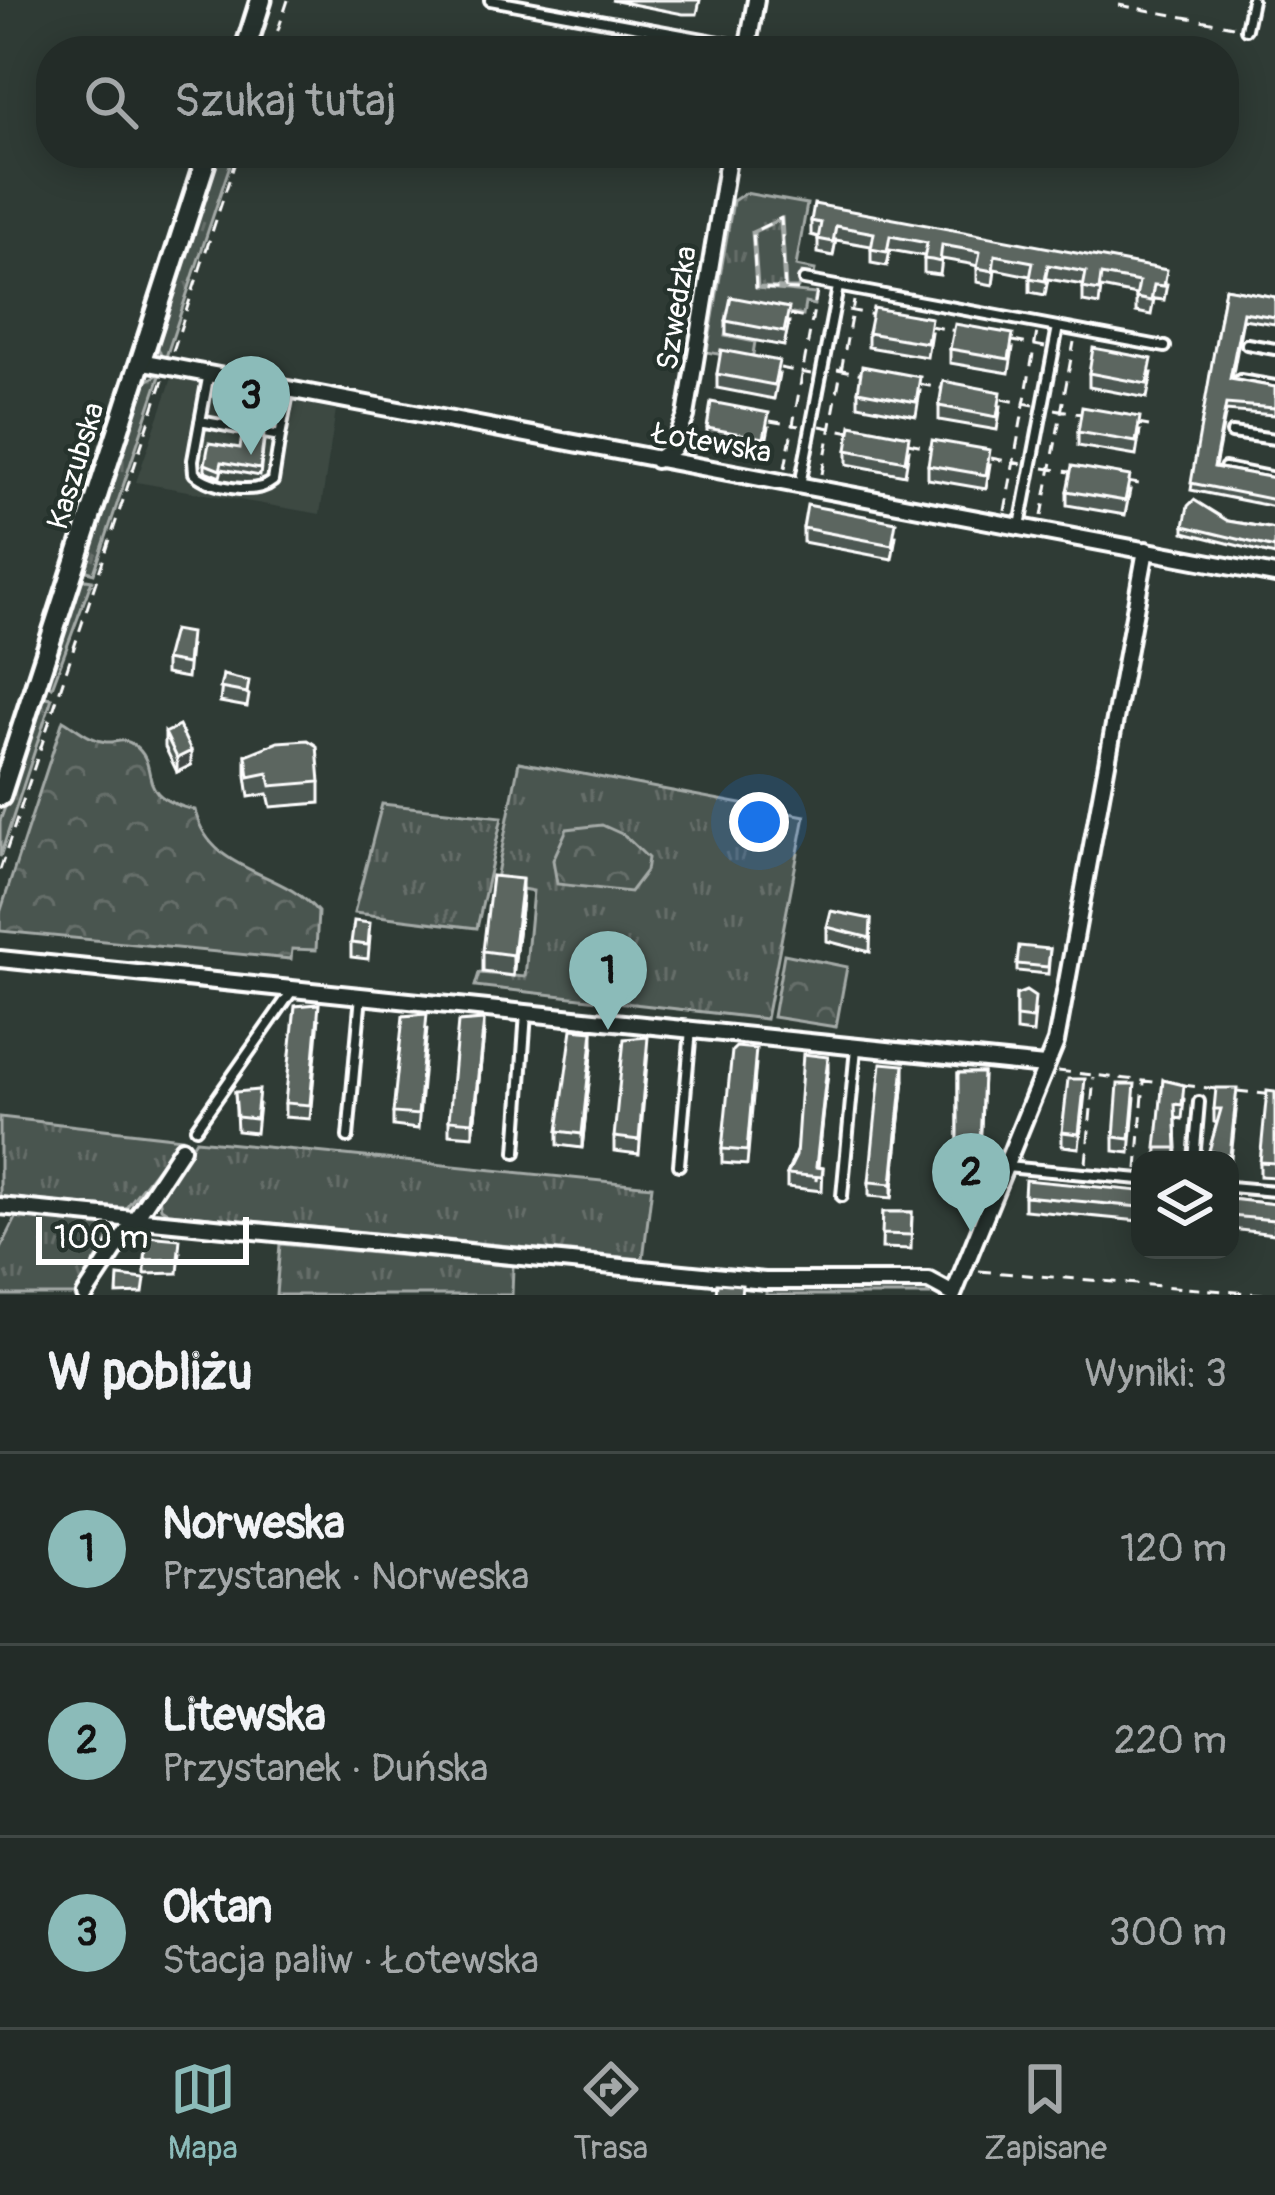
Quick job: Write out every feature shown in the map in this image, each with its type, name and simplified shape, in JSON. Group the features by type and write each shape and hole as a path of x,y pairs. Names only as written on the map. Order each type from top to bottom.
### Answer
{"main road":[{"path":"249,36 261,0"},
{"name":"Kaszubska","path":"0,796 203,168"}],"street":[{"path":"749,36 756,0"},
{"name":"Szwedzka","path":"656,460 673,448 686,416 727,168"},
{"name":"Łotewska","path":"139,361 208,378 1275,575"},
{"path":"0,1206 766,1282 929,1281 953,1294 1056,1042 1146,550"},
{"path":"0,959 1047,1068"},
{"path":"85,1295 182,1148"}],"lane":[{"path":"490,0 679,36"},
{"path":"1246,28 1252,0"},
{"path":"804,280 818,288 838,286 1165,347"},
{"path":"800,486 838,286"},
{"path":"1020,527 1058,327"},
{"path":"1247,344 1275,349"},
{"path":"208,378 193,467 204,481 254,490 267,486 288,393"},
{"path":"1240,380 1275,386"},
{"path":"200,421 280,436"},
{"path":"1232,433 1275,439"},
{"path":"1225,468 1275,478"},
{"path":"196,1128 295,987"},
{"path":"348,1137 361,994"},
{"path":"516,1153 526,1011"},
{"path":"679,1165 691,1028"},
{"path":"842,1196 856,1046"},
{"path":"1195,1151 1199,1102"},
{"path":"1005,1167 1131,1177"},
{"path":"1239,1187 1275,1191"}],"path":[{"path":"276,36 288,0"},
{"path":"1119,5 1246,28"},
{"path":"0,871 233,168"},
{"path":"784,470 818,288 785,289 756,287 753,232 781,218 785,289"},
{"path":"821,476 856,290"},
{"path":"834,308 875,315"},
{"path":"776,313 812,320"},
{"path":"921,324 966,332"},
{"path":"1004,512 1039,324"},
{"path":"1041,518 1076,331"},
{"path":"1012,341 1054,349"},
{"path":"766,365 802,372"},
{"path":"841,370 864,374"},
{"path":"910,382 956,391"},
{"path":"1001,399 1024,404"},
{"path":"1061,410 1083,414"},
{"path":"757,418 793,425"},
{"path":"1127,422 1149,426"},
{"path":"830,429 853,433"},
{"path":"899,441 945,450"},
{"path":"991,458 1032,466"},
{"path":"1050,469 1072,473"},
{"path":"1117,480 1138,484"},
{"path":"1047,1068 1275,1095"},
{"path":"1085,1174 1094,1075"},
{"path":"1140,1151 1144,1081"},
{"path":"967,1265 990,1275 1272,1295"}],"shaded area":[{"path":"172,378 336,410 320,514 136,482"}],"green space":[{"path":"214,168 229,168 164,363 156,342"},
{"path":"745,193 807,204 796,266 815,270 814,275 801,273 798,288 786,288 782,218 752,232 756,288 816,294 814,305 805,303 803,316 740,304 730,310 725,336 755,342 752,360 707,352 733,201"},
{"path":"780,220 784,288 758,287 754,232"},
{"path":"161,373 94,573 87,571 85,563 143,383"},
{"path":"92,580 52,687 45,682 78,582"},
{"path":"45,697 52,698 0,857 0,821"},
{"path":"63,720 94,739 134,745 143,754 155,789 175,804 195,810 215,847 303,898 318,912 316,950 292,949 291,959 0,931 0,913"},
{"path":"519,762 805,816 766,1019 475,986 479,973 525,977 533,891 495,884"},
{"path":"382,804 502,817 477,928 354,913"},
{"path":"602,825 624,835 648,858 646,871 630,892 557,884 553,860 567,829"},
{"path":"784,954 847,967 836,1027 773,1017"},
{"path":"0,1117 181,1138 126,1208 0,1199"},
{"path":"196,1140 652,1186 643,1259 169,1213 161,1208 159,1197"},
{"path":"17,1216 118,1223 75,1295 0,1295 0,1250"},
{"path":"280,1244 513,1266 512,1295 276,1295"},
{"path":"766,1285 924,1287 929,1295 766,1295"}],"building":[{"path":"814,204 1167,270 1164,286 1154,285 1151,301 1136,298 1139,282 1101,275 1099,291 1083,288 1086,272 1048,265 1045,281 1030,278 1033,262 995,255 993,271 977,268 980,252 970,250 942,245 940,262 924,259 927,243 890,236 887,252 871,249 874,233 836,226 833,242 818,239 821,223 811,221"},
{"path":"1225,288 1275,297 1275,317 1243,312 1230,379 1275,387 1275,408 1226,404 1214,467 1275,478 1275,500 1191,483"},
{"path":"731,297 789,308 784,332 726,321"},
{"path":"873,308 931,318 927,343 868,333"},
{"path":"955,324 1013,334 1009,359 950,349"},
{"path":"1093,348 1152,359 1147,384 1089,373"},
{"path":"721,350 779,361 774,385 717,374"},
{"path":"862,366 920,377 916,402 858,391"},
{"path":"943,381 1001,392 997,417 939,406"},
{"path":"242,390 270,395 267,411 239,406"},
{"path":"711,402 769,413 764,438 707,428"},
{"path":"1082,407 1140,417 1136,442 1078,432"},
{"path":"851,425 909,436 905,461 847,450"},
{"path":"243,430 264,434 260,469 222,462 220,470 205,464 209,443 240,448"},
{"path":"932,440 990,450 986,475 928,465"},
{"path":"1072,466 1130,476 1125,501 1067,491"},
{"path":"1194,500 1228,521 1275,529 1275,548 1184,526"},
{"path":"807,505 896,522 892,545 803,528"},
{"path":"173,630 190,633 187,664 165,660"},
{"path":"223,675 249,681 247,693 220,688"},
{"path":"179,726 191,751 177,758 165,733"},
{"path":"308,740 317,746 320,782 271,786 268,773 249,777 246,755 278,742"},
{"path":"492,876 522,879 513,955 483,951"},
{"path":"831,911 871,919 870,938 827,927"},
{"path":"354,921 370,923 368,945 351,943"},
{"path":"1019,946 1050,949 1048,967 1017,964"},
{"path":"1026,991 1035,997 1033,1019 1016,1017 1016,995"},
{"path":"319,1004 310,1105 285,1103 295,1006"},
{"path":"427,1014 418,1115 393,1113 403,1016"},
{"path":"484,1020 473,1122 449,1120 458,1022"},
{"path":"572,1029 593,1031 582,1134 558,1131"},
{"path":"648,1037 639,1140 614,1137 624,1039"},
{"path":"736,1047 756,1049 747,1151 722,1149"},
{"path":"803,1054 828,1057 816,1167 823,1168 822,1177 787,1174 796,1156"},
{"path":"881,1063 904,1065 892,1184 869,1182"},
{"path":"958,1073 983,1073 980,1145 958,1141"},
{"path":"1068,1079 1085,1079 1079,1134 1062,1132"},
{"path":"1163,1080 1184,1085 1182,1105 1175,1104 1177,1148 1156,1148"},
{"path":"1118,1084 1135,1084 1130,1139 1114,1137"},
{"path":"1216,1088 1237,1088 1231,1151 1209,1151 1221,1109 1214,1109"},
{"path":"259,1090 256,1119 237,1117 235,1092"},
{"path":"1267,1091 1275,1092 1275,1163 1260,1162"},
{"path":"1025,1180 1131,1190 1131,1206 1024,1196"},
{"path":"1239,1200 1275,1204 1275,1220 1239,1217"},
{"path":"883,1212 912,1212 911,1235 882,1234"},
{"path":"147,1236 180,1239 178,1259 145,1260"},
{"path":"118,1276 145,1279 143,1293 117,1294"},
{"path":"717,1283 742,1285 741,1295 716,1295"}],"place":[{"name":"Oktan","path":"251,455"},
{"name":"Norweska","path":"608,1030"},
{"name":"Litewska","path":"971,1232"}]}
